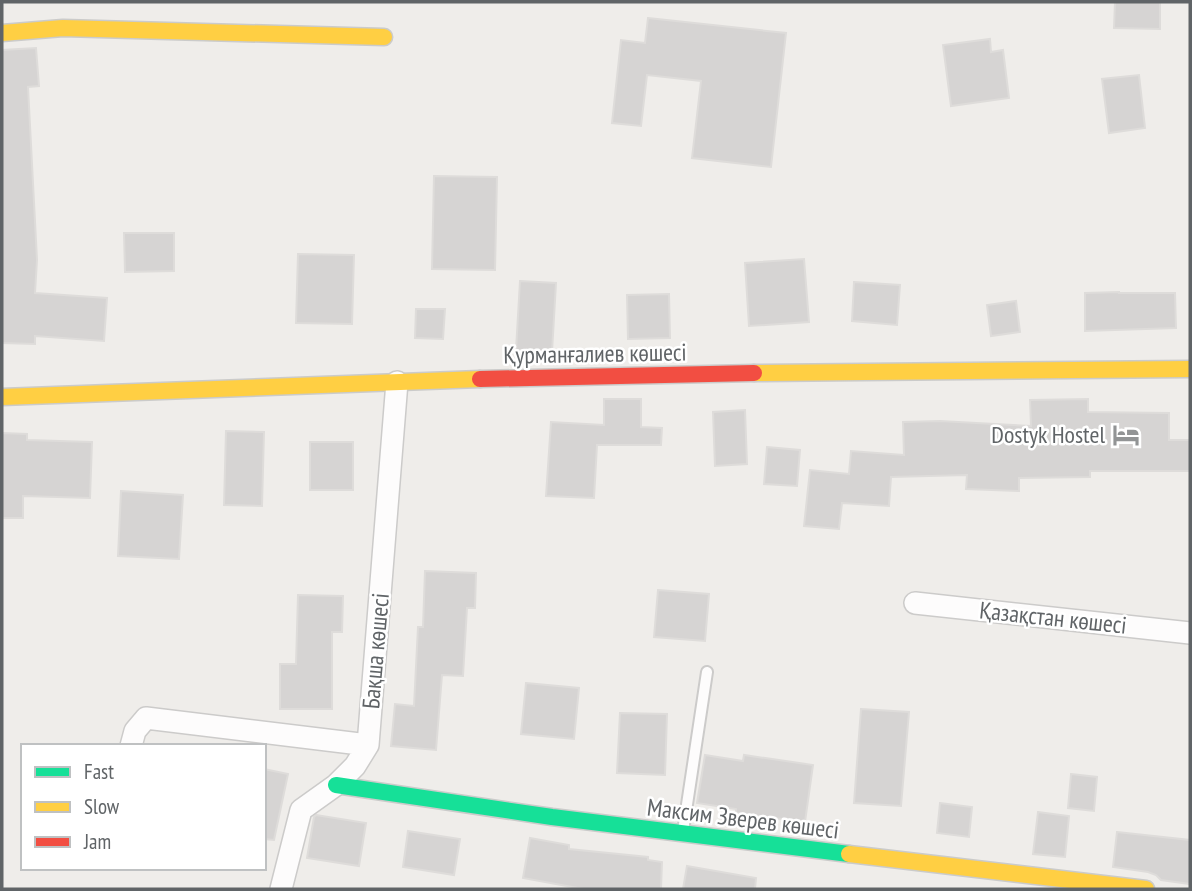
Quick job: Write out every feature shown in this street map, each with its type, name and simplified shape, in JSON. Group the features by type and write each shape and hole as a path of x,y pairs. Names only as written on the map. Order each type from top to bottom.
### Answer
{"street":[{"path":"2,33 63,28 384,37"},
{"name":"Қурманғалиев көшесі","path":"2,397 397,382 811,372 1190,369"},
{"name":"Бақша көшесі","path":"281,889 301,810 336,785 355,766 368,745 397,382"},
{"name":"Қазақстан көшесі","path":"915,603 1190,633"},
{"path":"132,744 135,731 146,718 368,745"},
{"name":"Максим Зверев көшесі","path":"336,785 1006,881 1146,889"}],"lane":[{"path":"683,834 707,672"}],"building":[{"path":"1115,2 1160,2 1160,29 1114,28"},
{"path":"648,18 786,33 771,167 692,158 701,81 647,75 641,126 612,123 621,40 645,43"},
{"path":"990,39 991,52 1003,50 1009,98 951,106 943,45"},
{"path":"36,48 39,86 28,87 37,260 35,293 107,298 104,341 35,336 35,344 2,343 2,50"},
{"path":"1139,75 1145,128 1109,133 1102,79"},
{"path":"434,176 497,177 495,270 432,269"},
{"path":"124,233 174,233 174,271 125,272"},
{"path":"298,254 354,255 352,324 296,323"},
{"path":"804,259 809,322 749,326 745,263"},
{"path":"520,281 556,283 552,352 516,350"},
{"path":"854,282 900,285 897,325 852,321"},
{"path":"1085,293 1175,293 1176,328 1085,331"},
{"path":"669,294 670,338 628,339 627,295"},
{"path":"1016,301 1020,332 991,336 987,305"},
{"path":"416,309 445,309 443,339 415,338"},
{"path":"604,399 641,399 641,427 662,428 661,445 597,445 594,498 546,496 551,422 604,425"},
{"path":"1088,399 1088,412 1169,413 1169,440 1190,440 1190,471 1090,471 1090,477 1019,478 1019,491 966,489 967,475 891,477 889,506 842,503 839,529 804,526 810,470 849,474 851,451 904,455 903,422 940,421 1031,426 1030,400"},
{"path":"745,410 747,464 715,466 713,412"},
{"path":"226,431 264,432 262,506 224,505"},
{"path":"2,433 27,434 27,440 92,442 90,498 23,496 23,518 2,518"},
{"path":"310,442 353,442 353,490 310,490"},
{"path":"767,447 800,450 797,486 764,484"},
{"path":"121,491 183,495 179,559 118,556"},
{"path":"425,571 476,573 475,608 467,608 463,676 442,675 436,750 391,746 395,704 414,706 418,627 423,627"},
{"path":"658,590 709,594 705,641 654,637"},
{"path":"298,595 343,596 342,632 332,632 332,709 280,709 280,664 296,664"},
{"path":"526,683 579,688 574,739 521,734"},
{"path":"861,709 909,712 901,806 854,803"},
{"path":"620,713 667,714 665,775 617,773"},
{"path":"705,755 743,761 744,755 813,765 805,822 736,813 736,809 697,803"},
{"path":"266,769 288,774 274,840 266,839"},
{"path":"1071,774 1097,777 1094,811 1068,808"},
{"path":"940,803 972,807 969,837 937,833"},
{"path":"1038,812 1069,816 1065,857 1033,854"},
{"path":"316,815 366,823 359,866 307,858"},
{"path":"408,831 460,839 454,875 403,867"},
{"path":"1117,832 1190,840 1190,884 1161,880 1148,872 1113,867"},
{"path":"530,838 569,845 569,849 648,857 648,860 662,862 661,889 583,889 523,878"},
{"path":"687,866 756,878 755,889 683,889"}],"traffic: fast":[{"path":"336,785 552,817 849,854"}],"traffic: slow":[{"path":"2,33 63,28 384,37"},
{"path":"754,373 1190,369"},
{"path":"2,397 480,379"},
{"path":"849,854 1146,889"}],"traffic: jam":[{"path":"480,379 754,373"}],"place":[{"name":"Dostyk Hostel","path":"1126,435"}]}
